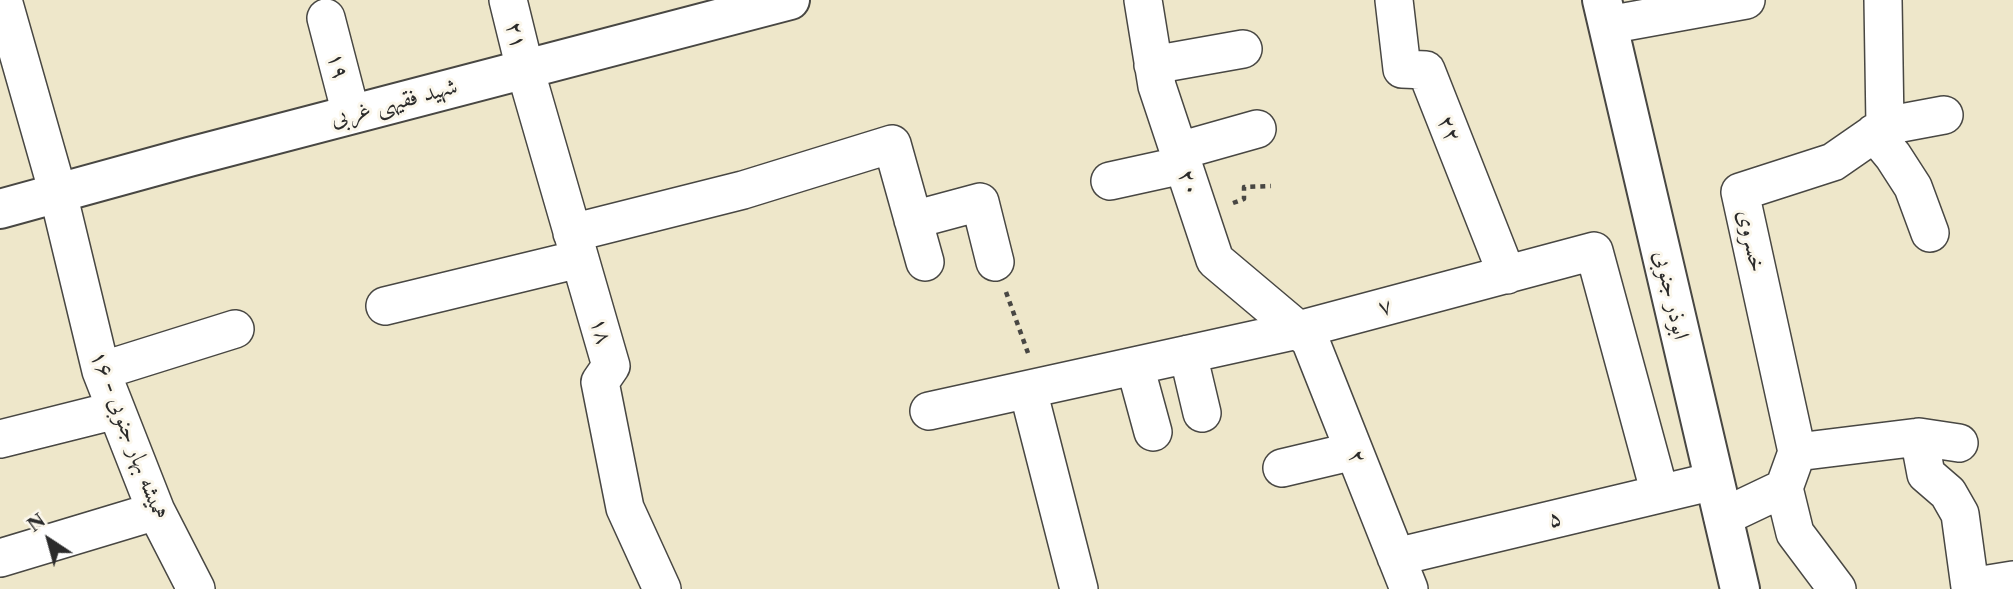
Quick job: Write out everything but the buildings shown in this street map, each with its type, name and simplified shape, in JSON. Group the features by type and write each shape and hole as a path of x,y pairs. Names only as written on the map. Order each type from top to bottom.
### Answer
{"street":[{"name":"همیشه بهار جنوبی - ۱۶","path":"3,0 58,193 101,371 156,511 196,589"},
{"name":"۲۱","path":"508,0 524,69"},
{"name":"شهید فقیهی غربی","path":"0,209 790,0"},
{"name":"۲۰","path":"1143,0 1157,86 1215,261 1298,330"},
{"name":"۲۲","path":"1394,0 1402,69 1426,70 1507,275"},
{"path":"1605,12 1746,0"},
{"path":"1883,0 1880,129 1913,187 1930,233"},
{"name":"ابوذر جنوبی","path":"1605,12 1740,589"},
{"name":"۱۹","path":"326,18 351,114"},
{"path":"1153,65 1243,49"},
{"name":"۱۸","path":"524,69 611,366 600,382 625,508 662,589"},
{"path":"1880,129 1944,115"},
{"path":"1110,181 1257,129"},
{"name":"خسروی","path":"1797,452 1740,192 1833,162 1880,129"},
{"path":"385,306 892,144 925,262"},
{"path":"913,220 980,202 995,262"},
{"name":"۷","path":"929,411 1298,330 1425,281 1507,275 1594,251 1660,494"},
{"path":"101,371 235,329"},
{"name":"۲","path":"1298,330 1310,340 1403,573"},
{"path":"1188,354 1202,413"},
{"path":"1135,366 1153,432"},
{"path":"1034,388 1079,589"},
{"path":"0,439 116,410"},
{"path":"1919,437 1926,474 1948,493 1960,514 1970,587 2013,580"},
{"path":"1837,589 1796,533 1784,488 1797,452 1919,437 1959,443"},
{"path":"1282,468 1354,451"},
{"path":"1718,499 1784,488"},
{"name":"۵","path":"1403,573 1660,494 1718,499"},
{"path":"0,558 156,511"}],"path":[{"path":"1199,216 1244,199 1244,187 1271,186"},
{"path":"995,262 1034,388"}]}
